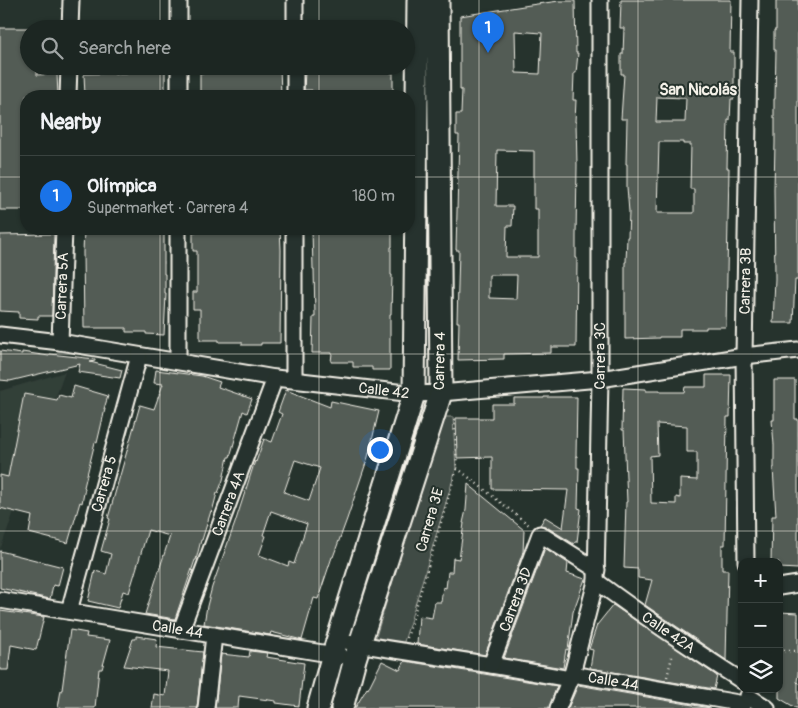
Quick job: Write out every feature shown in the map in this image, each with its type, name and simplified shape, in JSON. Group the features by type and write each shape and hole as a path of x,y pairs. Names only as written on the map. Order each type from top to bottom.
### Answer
{"street":[{"path":"70,20 71,0"},
{"path":"179,0 179,20"},
{"path":"295,20 296,0"},
{"name":"Carrera 4","path":"318,708 335,647 414,394 418,0"},
{"name":"Carrera 4","path":"342,708 358,652 446,393 438,0"},
{"name":"Carrera 3C","path":"558,708 571,676 596,575 600,379 600,0"},
{"name":"Carrera 3B","path":"746,558 744,356 750,0"},
{"path":"68,90 69,75"},
{"path":"178,90 179,75"},
{"path":"295,75 295,90"},
{"name":"Carrera 5A","path":"60,342 64,235"},
{"path":"178,235 178,361"},
{"path":"294,235 294,379"},
{"name":"Calle 42","path":"0,335 60,342 275,378 414,394 446,393 600,379 744,356 798,350"},
{"name":"Carrera 5","path":"68,611 139,356"},
{"name":"Carrera 4A","path":"181,630 275,378"},
{"name":"Calle 42A","path":"540,534 596,575 634,609 738,678"},
{"name":"Carrera 3D","path":"491,665 540,534"},
{"path":"783,586 798,584"},
{"name":"Calle 44","path":"0,600 214,635 335,647 358,652 403,651 663,690 746,699 767,708"},
{"path":"206,708 214,635"}],"path":[{"name":"Carrera 3E","path":"403,651 457,468 446,393"},
{"path":"457,468 540,534"},
{"path":"663,690 677,638"},
{"path":"783,651 798,651"}],"shaded area":[{"path":"65,372 0,550 0,391"},
{"path":"442,417 453,417 456,469 403,645 375,640"}],"building":[{"path":"621,0 731,0 730,52 734,52 734,99 731,99 730,120 728,120 726,327 680,329 680,337 625,339 625,262 629,212 626,164 627,119 621,119 624,74 621,74 621,54 623,54 624,28 620,28","holes":["657,97 686,98 685,122 656,122","659,142 691,144 690,189 694,189 694,213 657,213"]},
{"path":"776,0 798,0 798,280 795,280 793,323 773,323 775,279 774,99 776,50 774,50 774,30 776,30"},
{"path":"575,1 576,53 578,53 576,73 574,73 573,100 576,100 577,165 576,347 551,347 551,353 504,354 504,359 458,360 459,250 456,250 459,135 456,135 456,114 461,114 462,90 460,90 460,16 530,5","holes":["515,31 542,33 540,74 516,73","497,150 534,151 534,209 538,209 538,257 506,257 507,226 512,226 513,206 496,206","489,275 517,275 516,299 489,298"]},
{"path":"0,28 20,28 20,75 57,75 58,90 20,90 20,210 0,210"},
{"path":"84,75 165,75 165,90 85,90"},
{"path":"200,75 280,75 281,90 200,90"},
{"path":"305,75 393,75 393,90 304,90"},
{"path":"0,235 54,235 52,316 38,316 38,319 19,318 19,312 0,311"},
{"path":"84,235 164,235 166,294 164,335 146,334 146,332 126,332 126,328 84,328"},
{"path":"193,235 280,235 280,343 242,345 242,342 200,340 200,309 193,309 193,292 197,292 197,251 193,251"},
{"path":"312,235 392,235 390,370 372,370 372,367 353,367 353,362 331,362 332,353 312,353 313,317 315,317"},
{"path":"0,351 95,359 95,361 90,362 122,370 120,378 78,372 80,364 10,381 0,380"},
{"path":"156,370 202,376 220,382 218,387 252,399 247,413 243,411 230,457 228,457 223,480 175,619 145,614 170,536 148,530 129,593 123,591 118,608 88,601 95,571 106,574 111,554 101,551 110,519 108,518 140,405 154,409 163,384 154,383"},
{"path":"706,375 731,375 730,417 727,417 725,545 722,545 722,570 728,570 726,660 645,605 652,580 638,578 638,569 624,568 627,502 624,430 622,430 623,388 660,392 684,392 685,387 706,387","holes":["657,424 687,426 687,452 697,452 697,480 680,479 680,498 676,497 676,504 651,503 650,456 658,455"]},
{"path":"774,380 795,380 795,419 798,419 798,569 783,568 783,558 771,558 772,516 776,516 772,420 774,420"},
{"path":"74,386 108,396 84,487 82,503 80,502 68,543 29,533 32,516 0,508 0,475 8,477 24,394 57,400 59,395 71,398"},
{"path":"286,390 330,407 331,401 379,411 368,457 318,599 314,598 302,640 271,632 270,635 204,624 212,587 255,461 264,439 272,442 282,414 278,412","holes":["295,460 320,468 309,501 284,492","271,511 307,524 294,564 289,562 288,566 259,555 266,536 263,535"]},
{"path":"577,397 576,456 577,468 579,468 578,508 581,509 577,542 574,544 545,526 540,525 545,517 563,528 568,490 492,489 492,457 457,458 456,418 492,418 492,404 514,404 514,398"},
{"path":"468,484 524,530 523,553 485,655 417,644 419,616 432,618 435,602 441,602 443,587 446,588 448,572 452,572 453,558 459,559"},
{"path":"545,548 568,563 567,573 585,579 573,612 568,650 566,649 563,668 504,658"},
{"path":"0,551 63,567 58,586 53,585 50,599 0,588"},
{"path":"613,605 717,676 714,689 590,668 593,650 589,649 597,625"},
{"path":"0,611 44,617 36,650 11,645 8,670 0,670"},
{"path":"783,612 798,613 798,708 779,698 779,693 783,693"},
{"path":"70,630 87,633 86,637 110,640 102,669 99,669 95,708 58,708"},
{"path":"136,636 157,639 156,647 203,652 197,708 152,708 154,694 165,696 168,671 124,666 133,639 136,639"},
{"path":"250,651 267,653 266,657 304,663 299,706 239,696 238,708 215,708 221,654 249,657"},
{"path":"382,661 400,670 405,661 557,686 549,708 355,708 368,689"},
{"path":"578,685 710,708 568,708"}],"place":[{"name":"Olímpica","path":"488,53"}],"district":[{"name":"San Nicolás","path":"698,90"}]}
